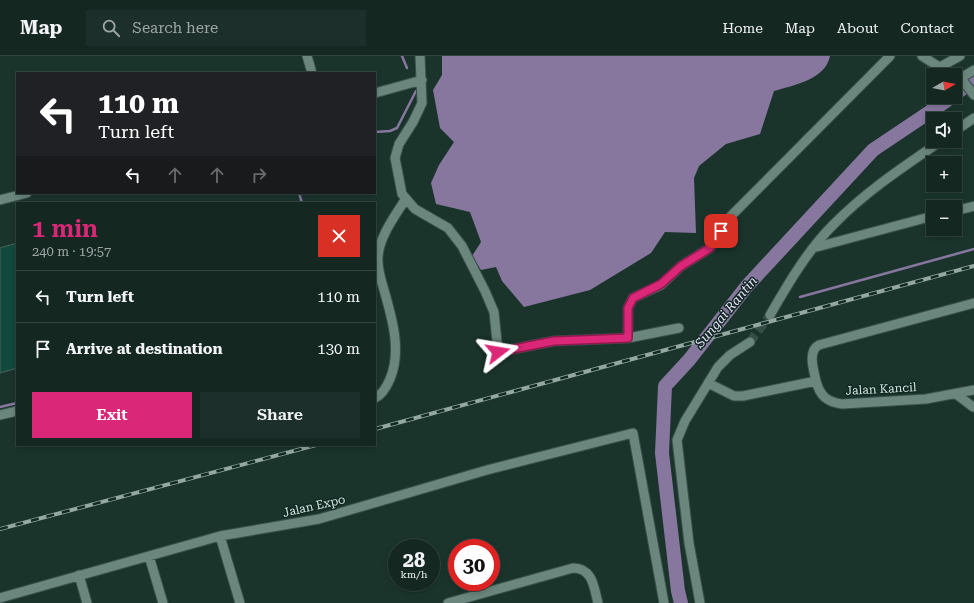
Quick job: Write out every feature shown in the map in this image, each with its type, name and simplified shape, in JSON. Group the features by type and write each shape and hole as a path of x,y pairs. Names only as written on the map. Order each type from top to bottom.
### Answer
{"street":[{"path":"307,56 312,72"},
{"path":"420,56 423,96 419,111 399,144 395,158 398,179 405,200 415,209 448,228 462,246 492,307 496,322 498,352 554,341 628,338 679,328"},
{"path":"628,338 628,308 633,298 661,284 681,266 710,248 730,217 890,56"},
{"path":"922,56 940,67 960,56"},
{"path":"962,76 974,70"},
{"path":"376,93 422,80"},
{"path":"962,83 974,95"},
{"path":"962,126 974,118"},
{"path":"770,315 791,280 813,248 832,226 867,194 931,148"},
{"path":"0,200 23,194"},
{"path":"376,398 379,396 388,382 394,369 396,354 390,313 377,258 388,229 405,200"},
{"path":"962,209 974,206"},
{"path":"813,248 926,218"},
{"name":"Jalan Kancil","path":"974,303 815,346 812,353 819,391 823,397 833,403 842,404 926,399 974,390"},
{"path":"700,603 688,536 677,440 684,421 726,358 750,342"},
{"path":"708,383 734,396 743,396 816,381"},
{"path":"956,394 974,408"},
{"path":"0,415 16,411"},
{"name":"Jalan Expo","path":"0,598 220,536 319,519 487,470 633,432 664,603"},
{"path":"220,536 240,603"},
{"path":"149,556 163,603"},
{"path":"448,603 573,568 585,570 589,575 598,603"},
{"path":"79,575 86,603"}],"shaded area":[{"path":"442,56 830,56 822,71 815,76 799,84 774,91 760,134 726,144 699,166 694,178 696,233 665,232 651,253 590,290 524,307 502,281 496,267 481,270 472,256 481,242 470,212 436,204 431,183 439,165 454,142 440,128 433,90 442,75"}],"building":[{"path":"16,243 16,368 0,373 0,248"}],"waterway":[{"path":"402,56 407,68"},
{"name":"Sungai Rantin","path":"962,89 974,80"},
{"path":"376,132 390,131 397,128 416,91"},
{"name":"Sungai Rantin","path":"681,603 678,591 662,453 665,386 689,360 747,286 873,150 942,104"},
{"path":"299,194 302,202"},
{"path":"800,297 974,249"},
{"path":"0,407 16,403"}],"tunnel":[{"path":"750,342 770,315"}],"railway":[{"path":"376,429 974,266"},
{"path":"0,529 312,446"}],"route":[{"path":"498,352 554,341 628,338 627,314 630,302 633,298 661,284 671,277 681,266 710,248 721,231"}]}
